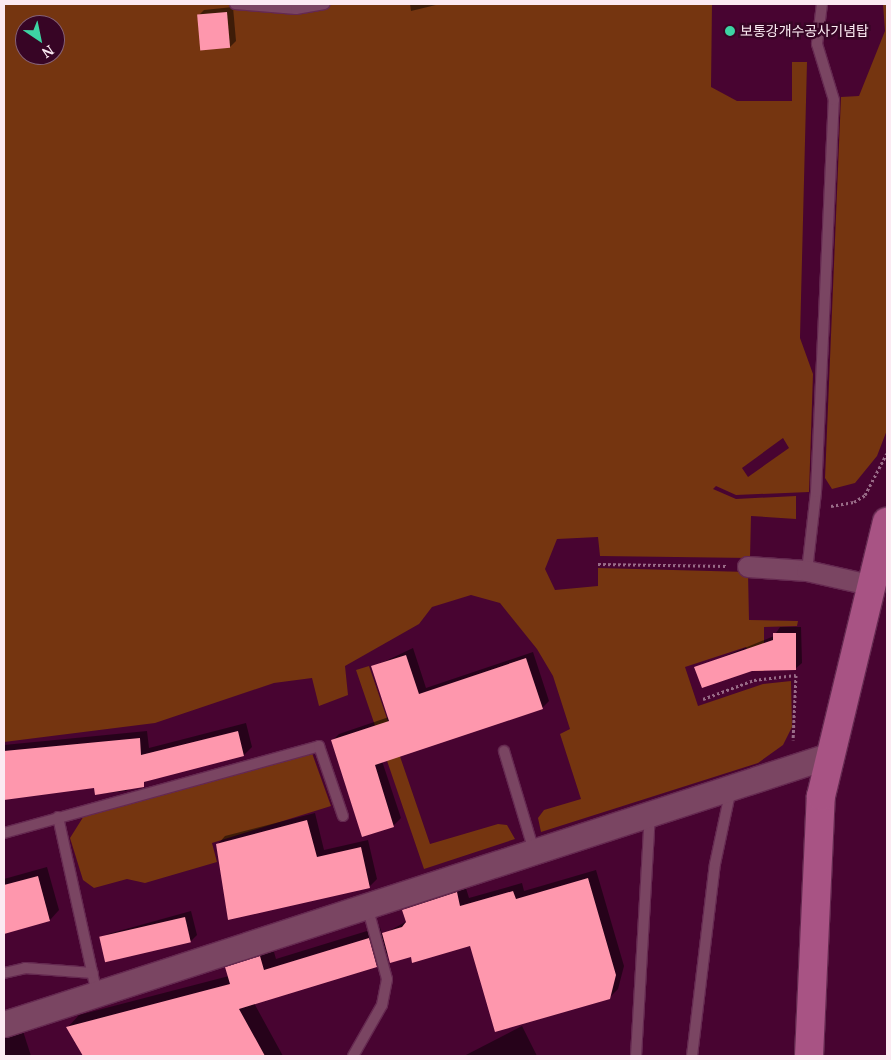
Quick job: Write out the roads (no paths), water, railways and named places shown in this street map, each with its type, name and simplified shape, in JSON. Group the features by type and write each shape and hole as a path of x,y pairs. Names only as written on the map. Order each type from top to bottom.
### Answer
{"main road":[{"path":"809,1056 822,796 828,756 869,585 887,522"}],"street":[{"path":"748,567 807,571 869,585"},
{"path":"4,1024 95,984 366,905 650,815 828,756"}],"lane":[{"path":"235,4 296,9 325,4"},
{"path":"807,571 814,506 834,100 817,44 822,4"},
{"path":"4,833 319,746 343,816"},
{"path":"504,752 534,852"},
{"path":"692,1056 715,864 731,788"},
{"path":"636,1056 650,815"},
{"path":"4,973 25,968 95,984 58,817"},
{"path":"353,1056 382,1005 387,979 366,905"}],"place":[{"name":"보통강개수공사기념탑","path":"730,31"}]}
